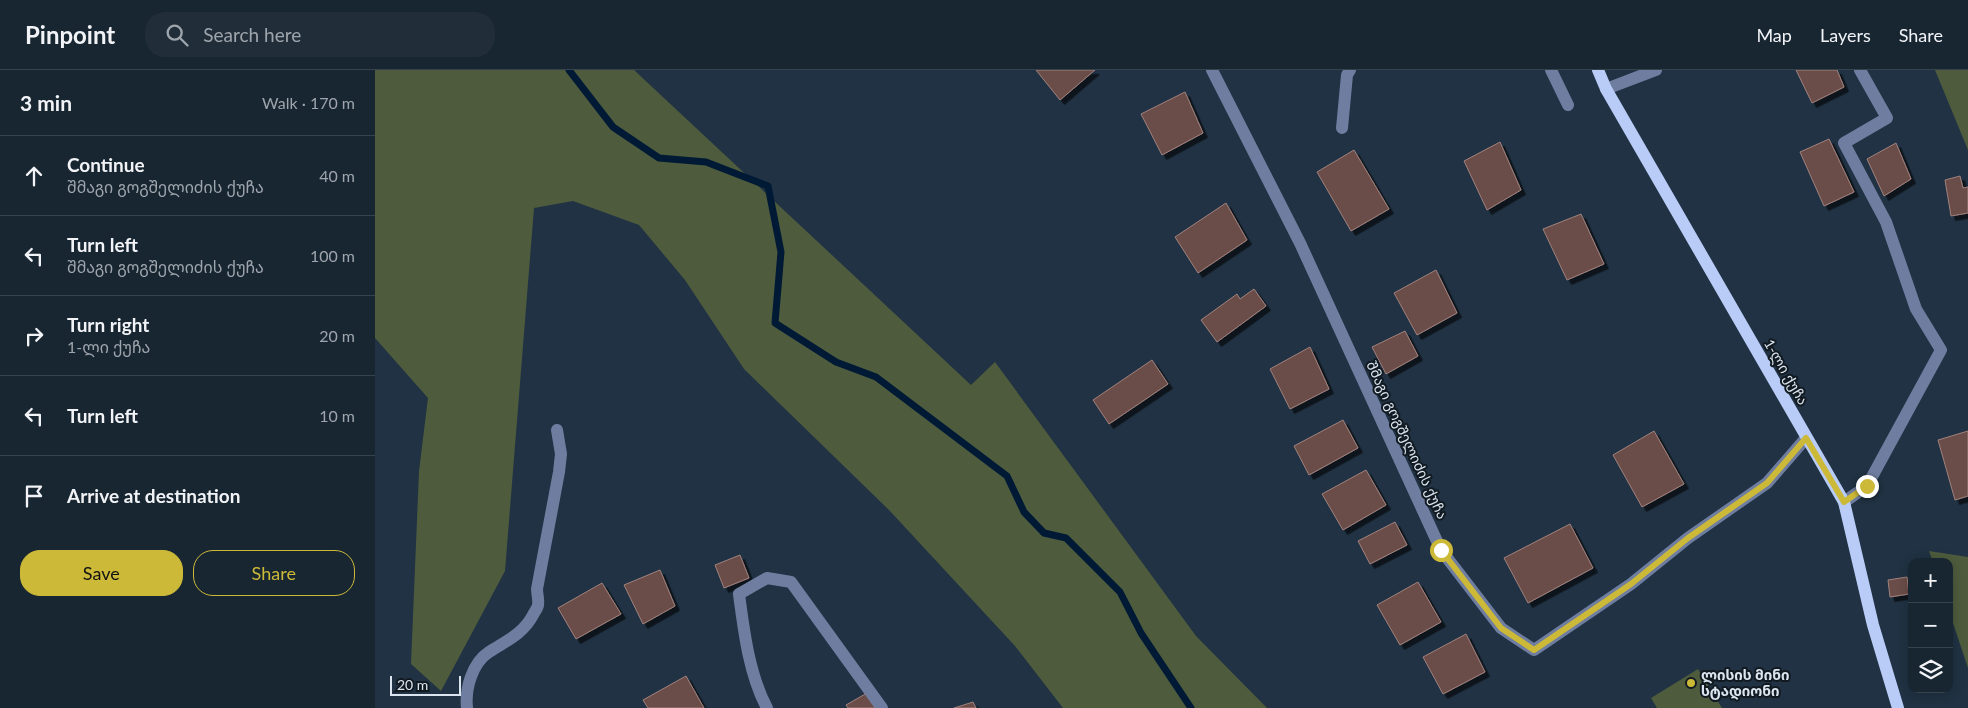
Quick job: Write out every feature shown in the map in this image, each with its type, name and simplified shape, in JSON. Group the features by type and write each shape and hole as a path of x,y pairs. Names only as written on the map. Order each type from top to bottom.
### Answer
{"main road":[{"name":"1-ლი ქუჩა","path":"1598,70 1606,89 1844,502 1873,625 1898,708"}],"street":[{"name":"შმაგი გოგშელიძის ქუჩა","path":"1212,70 1300,243 1441,550 1501,628 1534,650 1631,584 1688,538 1767,483 1806,438"},
{"path":"1342,128 1347,75 1350,70"},
{"path":"1551,70 1568,105"},
{"path":"1606,89 1655,70"},
{"path":"1844,502 1867,486 1941,350 1916,309 1887,222 1844,143 1887,118 1860,70"},
{"path":"467,708 467,685 474,670 487,653 506,643 526,627 538,605 537,589 551,510 557,491 561,454 557,430"},
{"path":"767,708 761,696 745,637 739,594 767,578 791,582 882,708"}],"green space":[{"path":"375,70 634,70 971,385 995,362 1196,636 1267,708 1063,708 1015,646 889,510 744,369 685,280 639,225 573,201 534,208 505,571 441,691 411,664 419,471 428,398 375,338"},
{"path":"1935,70 1968,70 1968,150"},
{"path":"1929,551 1968,557 1968,668 1953,623 1953,558 1932,558"},
{"name":"ლისის მინი სტადიონი","path":"1698,669 1722,708 1657,708 1651,698"}],"building":[{"path":"1036,70 1095,70 1060,100"},
{"path":"1796,70 1837,70 1844,87 1812,103"},
{"path":"1185,92 1203,133 1162,155 1141,114"},
{"path":"1829,139 1854,192 1824,206 1800,152"},
{"path":"1500,142 1521,190 1487,210 1464,161"},
{"path":"1896,143 1911,179 1884,196 1867,159"},
{"path":"1354,150 1389,209 1351,231 1317,172"},
{"path":"1960,176 1963,188 1968,187 1968,213 1951,216 1945,180"},
{"path":"1226,203 1247,240 1198,273 1175,237"},
{"path":"1581,214 1604,264 1567,280 1543,229"},
{"path":"1436,270 1457,313 1417,335 1394,293"},
{"path":"1254,289 1266,306 1217,342 1201,320 1237,294 1240,299"},
{"path":"1405,331 1418,356 1386,374 1372,347"},
{"path":"1310,347 1329,389 1290,409 1270,369"},
{"path":"1152,360 1168,384 1109,424 1093,400"},
{"path":"1343,420 1358,448 1309,475 1294,446"},
{"path":"1654,431 1684,484 1642,507 1613,455"},
{"path":"1968,431 1968,496 1955,500 1938,440"},
{"path":"1366,470 1386,505 1343,530 1322,494"},
{"path":"1395,522 1407,545 1370,564 1358,541"},
{"path":"1570,524 1593,568 1528,603 1504,558"},
{"path":"740,555 749,578 724,588 715,565"},
{"path":"660,570 675,606 643,624 624,585"},
{"path":"1907,577 1908,594 1890,597 1888,580"},
{"path":"1418,582 1441,622 1400,645 1377,605"},
{"path":"602,583 621,614 576,639 558,608"},
{"path":"1466,634 1485,672 1443,694 1423,657"},
{"path":"686,676 704,708 648,708 643,700"},
{"path":"867,693 878,708 848,708 846,705"},
{"path":"973,702 976,708 954,708"}],"waterway":[{"path":"569,70 613,127 659,158 706,162 768,186 781,252 775,323 836,362 876,377 1007,476 1024,512 1044,533 1066,538 1120,592 1141,633 1191,708"}],"place":[{"name":"ლისის მინი სტადიონი","path":"1691,683"}],"route":[{"path":"1441,550 1501,628 1534,650 1631,584 1688,538 1767,483 1806,438 1844,502 1867,486"}]}
